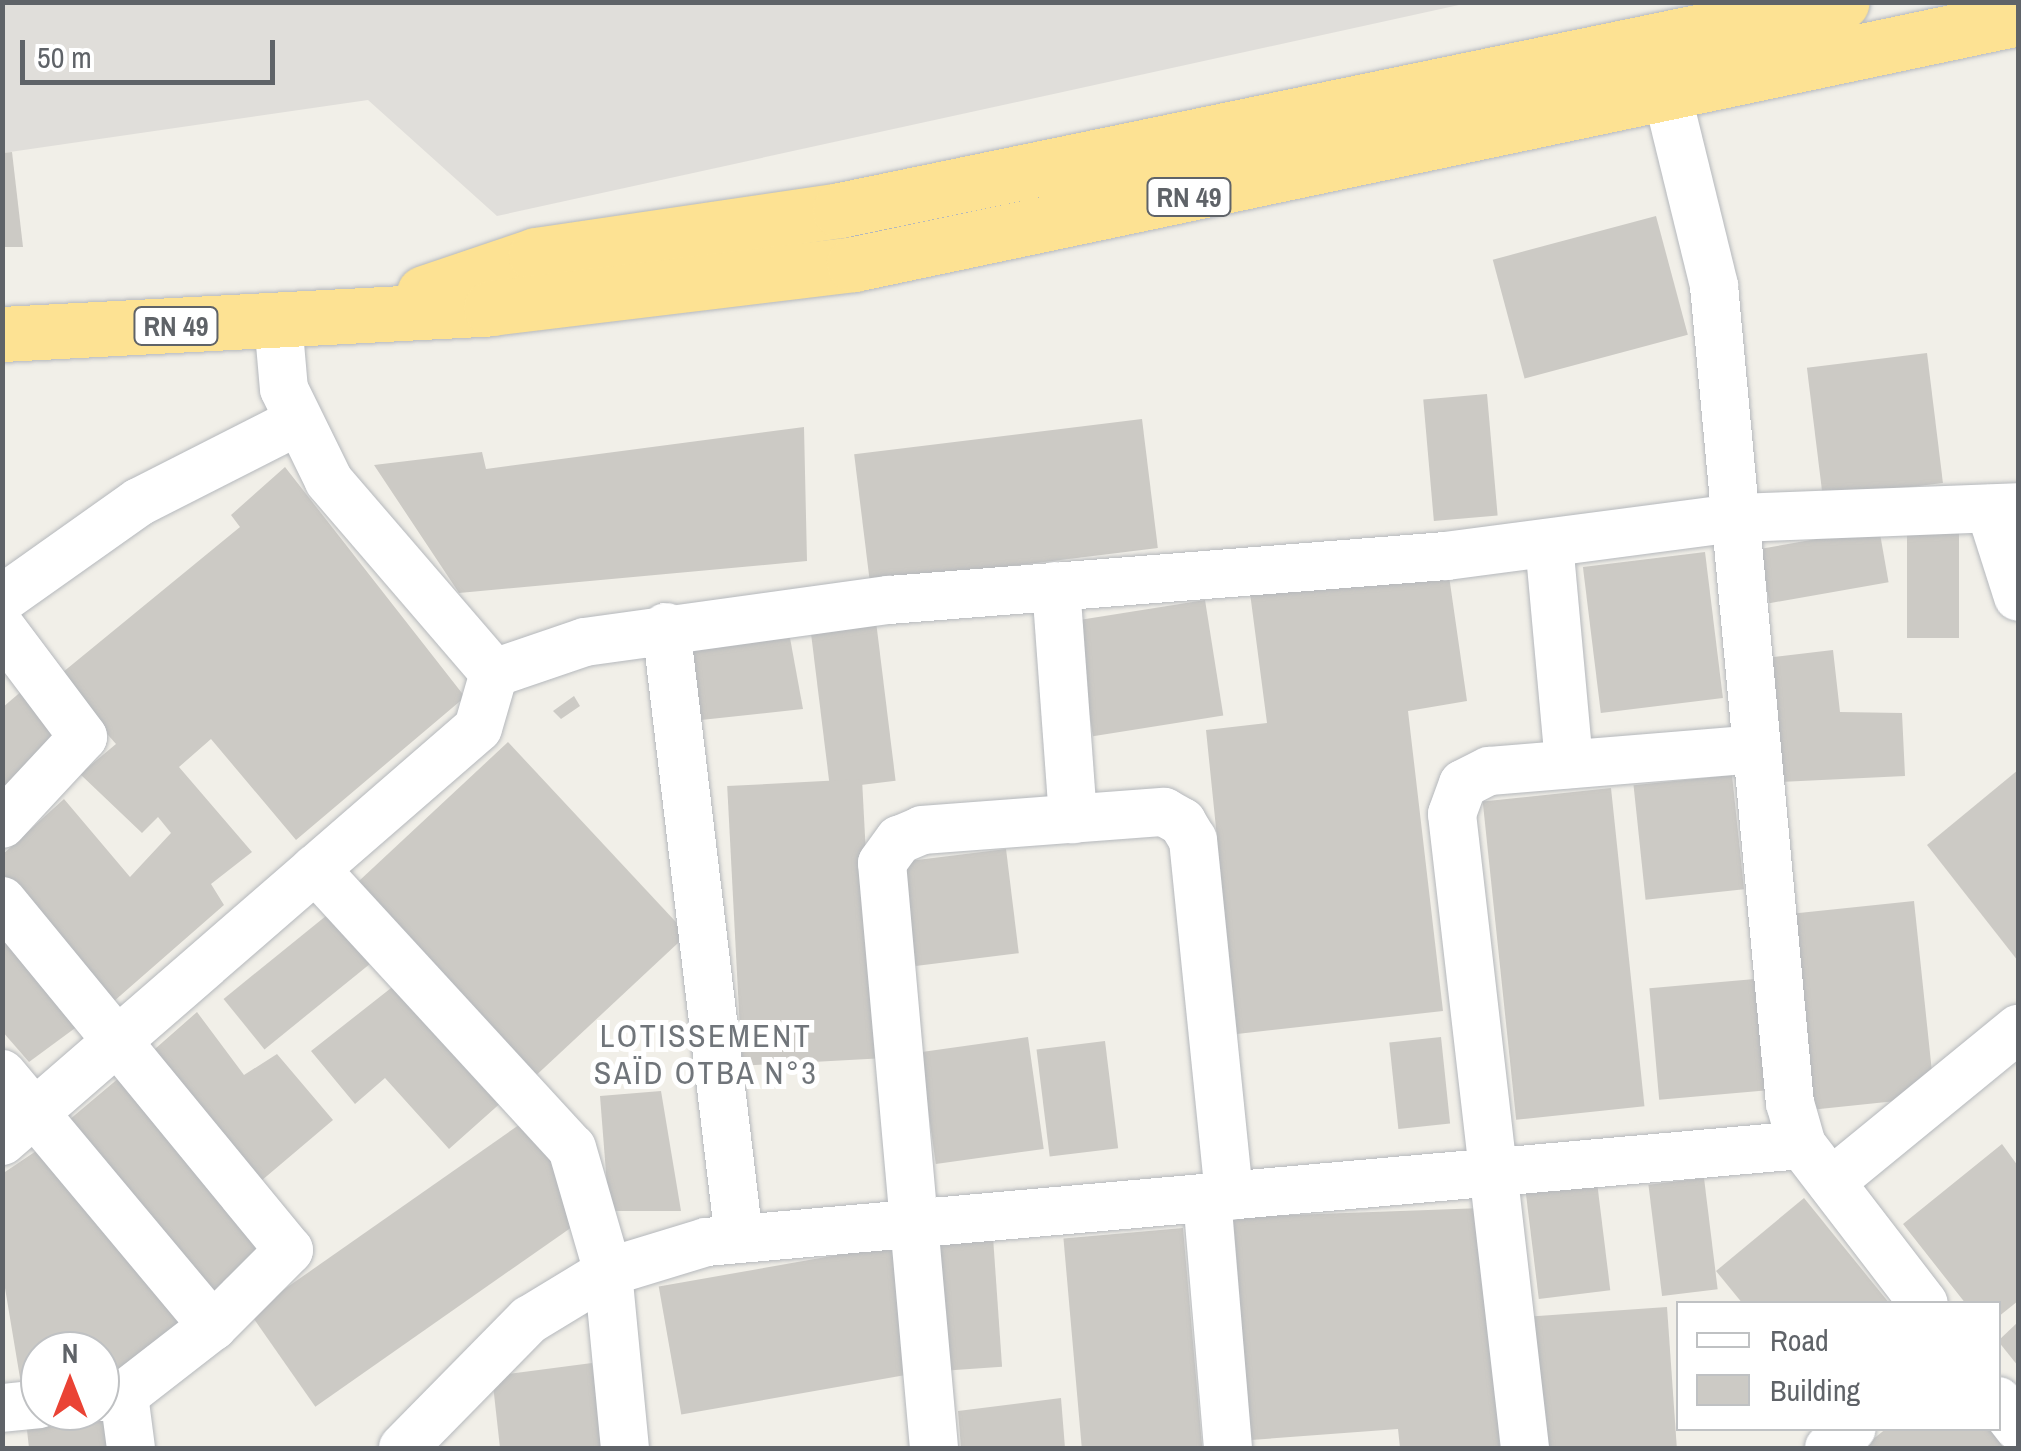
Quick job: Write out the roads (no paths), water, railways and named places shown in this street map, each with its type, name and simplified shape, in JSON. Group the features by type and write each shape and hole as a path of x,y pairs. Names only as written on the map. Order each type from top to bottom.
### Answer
{"highway":[{"name":"RN 49","path":"350,318 536,255 840,210 1842,2"},
{"name":"RN 49","path":"2,334 350,318 854,264 2018,18"}],"street":[{"path":"1667,94 1714,286 1782,1053 1816,1164 1922,1301"},
{"path":"278,321 296,423 328,481 494,673"},
{"path":"2,598 139,502 296,423"},
{"path":"494,673 666,627 1056,586 1549,543 1736,518 2004,508 2018,597"},
{"path":"1549,543 1569,764"},
{"path":"1056,586 1074,819"},
{"path":"666,627 739,1238"},
{"path":"2,630 83,737 2,824"},
{"path":"19,1127 478,728 494,673"},
{"path":"1525,1448 1499,1172 1452,814 1463,784 1489,770 1756,749"},
{"path":"934,1448 882,863 898,840 922,830 1164,812 1193,840 1218,1197 1228,1448"},
{"path":"315,869 572,1148 608,1272 625,1448"},
{"path":"2,901 285,1236 284,1263 213,1326 120,1390"},
{"path":"403,1448 529,1320 608,1272 739,1238 1499,1172 1816,1164 2018,1028"},
{"path":"2,1074 19,1127 213,1326"},
{"path":"2001,1405 2018,1428"},
{"path":"120,1419 130,1448"},
{"path":"1829,1448 1849,1431"}],"district":[{"name":"LOTISSEMENT SAÏD OTBA N°3","path":"706,1056"}]}
